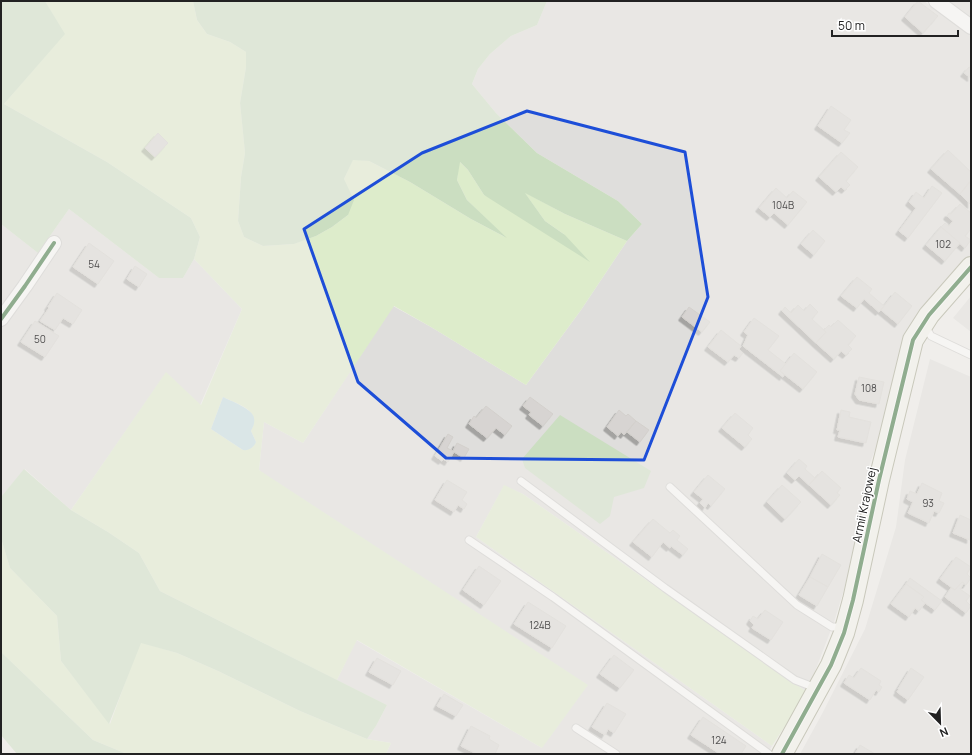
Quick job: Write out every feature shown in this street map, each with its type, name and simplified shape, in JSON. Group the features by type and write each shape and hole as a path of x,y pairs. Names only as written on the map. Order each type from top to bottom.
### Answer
{"street":[{"path":"936,1 971,27"},
{"path":"1,319 26,286 54,243"},
{"name":"Armii Krajowej","path":"782,754 830,665 845,627 855,594 879,480 913,340 929,316 971,266"}],"lane":[{"path":"924,324 931,336 971,355"},
{"path":"521,481 665,588 795,680 818,689"},
{"path":"670,487 797,605 832,627 845,627"},
{"path":"469,540 554,597 769,754"},
{"path":"576,728 616,754"}],"highlighted area":[{"path":"527,111 685,152 708,297 644,460 446,458 358,382 304,229 422,153"}],"shaded area":[{"path":"547,1 924,1 971,36 971,256 903,337 883,427 869,466 857,547 834,622 807,692 523,494 504,486 476,537 772,746 767,754 386,754 391,743 367,739 387,705 337,680 356,640 542,748 259,470 264,422 303,443 393,306 431,327 526,385 581,310 627,241 642,224 618,201 537,153 496,113 472,84 478,69 490,54 511,36 537,25"},
{"path":"946,1 971,1 971,19"},
{"path":"69,209 159,278 183,278 194,259 242,309 200,405 166,373 71,510 25,469 1,497 1,224 38,253"},
{"path":"971,296 971,332 953,318"},
{"path":"930,359 971,377 971,754 800,754 865,629 896,527 905,460"}],"green space":[{"path":"1,1 45,1 65,34 4,104 107,162 191,218 200,237 194,259 183,278 159,278 69,209 38,253 1,224"},
{"path":"45,1 193,1 197,20 207,34 230,42 246,52 246,67 240,103 245,153 241,177 238,221 244,237 263,246 293,244 316,236 332,227 348,215 344,179 353,159 369,161 410,182 471,219 505,237 467,200 457,180 459,161 468,170 484,195 565,235 545,221 524,192 565,214 627,241 581,310 526,385 394,306 303,443 264,422 259,470 588,685 542,748 357,640 337,680 160,591 139,553 71,510 166,372 201,405 242,309 194,259 200,237 191,218 107,162 4,104 64,34","holes":["223,397 242,405 251,413 253,418 251,431 256,442 246,450 243,450 211,429"]},
{"path":"193,1 547,1 537,25 511,36 490,54 478,69 472,84 496,113 537,153 618,201 642,224 627,241 565,214 525,193 545,221 565,235 590,262 484,195 468,170 460,162 457,180 467,200 507,238 471,219 410,182 369,161 353,160 344,179 354,200 348,215 332,227 316,236 294,244 263,246 244,237 238,221 241,177 245,153 240,103 246,67 246,52 230,42 207,34 197,20"},
{"path":"560,415 651,471 644,488 614,497 610,516 600,524 525,468 522,459"},
{"path":"24,469 71,510 139,553 160,591 387,705 367,739 300,711 218,671 177,653 141,643 109,724 61,661 57,616 10,568 1,538 1,497"},
{"path":"504,485 523,494 807,692 772,746 476,537"},
{"path":"1,538 10,568 57,616 61,661 110,724 140,642 177,653 218,671 300,711 367,739 391,743 386,754 127,754 93,740 1,652"},
{"path":"1,652 93,740 127,754 17,754 1,735"}],"water":[{"path":"223,397 250,411 253,415 254,422 251,431 256,442 253,447 243,450 211,429"}],"building":[{"path":"918,1 938,16 923,33 905,17"},
{"path":"969,67 971,68 971,78 964,73"},
{"path":"831,106 851,120 844,130 850,133 842,143 818,126"},
{"path":"158,133 168,143 155,157 145,148"},
{"path":"948,150 971,172 971,180 960,194 931,169"},
{"path":"841,152 858,167 846,181 850,185 845,190 841,187 836,192 819,177"},
{"path":"970,182 971,183 971,205 960,194"},
{"path":"932,186 942,193 908,238 899,231 916,208 909,202 916,192 924,198"},
{"path":"776,188 787,198 793,191 807,202 788,225 774,213 770,217 759,208"},
{"path":"960,204 971,213 971,229 965,236 971,240 965,248 941,227 945,223 949,226 953,221 947,216 949,213 951,214"},
{"path":"941,227 960,243 945,261 926,245"},
{"path":"813,230 825,241 814,255 801,244"},
{"path":"89,243 114,261 98,284 73,267"},
{"path":"135,266 147,274 139,287 127,279"},
{"path":"857,277 872,289 869,293 884,306 879,312 864,299 857,308 841,296"},
{"path":"895,292 912,306 898,324 881,310"},
{"path":"57,293 82,310 73,324 63,318 55,330 40,321"},
{"path":"810,304 818,312 812,319 826,332 816,343 782,311 785,307 791,313 798,305 804,311"},
{"path":"689,307 710,322 702,332 682,317"},
{"path":"754,318 779,336 768,350 786,364 780,371 784,375 783,377 743,346 748,335 744,332"},
{"path":"838,320 856,336 848,345 852,349 846,355 841,351 834,359 816,343 826,332 824,330 829,325 831,327"},
{"path":"35,321 59,336 45,357 21,342"},
{"path":"721,330 741,346 739,349 743,353 739,358 734,355 728,362 708,347"},
{"path":"794,353 817,372 803,389 780,371"},
{"path":"859,377 884,382 879,404 859,400 855,394"},
{"path":"530,397 553,414 543,426 529,415 531,412 523,406"},
{"path":"486,406 512,426 505,435 496,428 487,438 469,424 474,416 476,418"},
{"path":"619,410 626,416 628,414 636,421 624,435 621,432 618,436 607,427"},
{"path":"841,410 850,412 849,417 871,422 866,443 838,437 840,430 837,430"},
{"path":"735,413 753,428 748,435 752,439 745,447 722,428"},
{"path":"636,421 649,430 640,442 627,432"},
{"path":"448,434 453,437 447,448 453,451 457,443 469,449 464,458 454,452 448,462 443,459 442,461 435,456"},
{"path":"799,459 807,466 805,469 815,478 809,485 799,476 795,480 787,473"},
{"path":"822,471 841,488 837,493 840,495 831,505 809,485"},
{"path":"708,475 725,489 711,506 708,503 705,508 700,503 703,499 694,492"},
{"path":"447,480 467,492 462,500 467,504 464,509 458,505 454,512 435,500"},
{"path":"922,483 942,493 939,501 944,503 939,513 934,511 929,523 908,513 913,502 907,499 910,491 917,494"},
{"path":"782,485 801,502 785,519 767,502"},
{"path":"960,515 971,520 970,540 953,533"},
{"path":"653,519 670,533 673,530 680,536 677,540 688,549 683,555 671,546 670,548 663,542 652,557 633,542"},
{"path":"822,554 841,565 828,587 810,577"},
{"path":"956,557 971,567 967,574 971,578 966,585 962,582 955,590 940,579"},
{"path":"479,566 501,581 484,605 463,590"},
{"path":"810,577 828,587 817,606 799,595"},
{"path":"910,578 942,601 935,610 921,600 924,597 906,584"},
{"path":"962,582 964,583 960,589 970,596 966,601 971,606 966,613 945,597 951,588 955,590"},
{"path":"906,584 924,597 921,600 925,603 919,611 915,608 909,617 891,604"},
{"path":"528,602 566,626 552,648 514,624"},
{"path":"765,610 783,622 771,640 752,628 754,625 750,621 753,616 758,619"},
{"path":"614,655 634,670 620,688 600,674"},
{"path":"377,658 401,671 393,685 369,672"},
{"path":"861,668 881,681 879,685 882,687 879,692 876,690 870,700 844,683 849,675 854,678"},
{"path":"911,668 924,677 908,700 897,692"},
{"path":"444,694 463,705 456,716 437,706"},
{"path":"607,703 626,714 614,733 608,729 605,735 592,727"},
{"path":"703,717 746,746 741,754 720,754 691,735"},
{"path":"471,726 490,736 489,739 499,745 495,754 477,754 461,746"},
{"path":"860,745 875,754 855,754"}],"cycle path":[{"path":"1,319 54,243"},
{"path":"782,754 831,665 844,633 913,340 929,315 971,267"}]}
